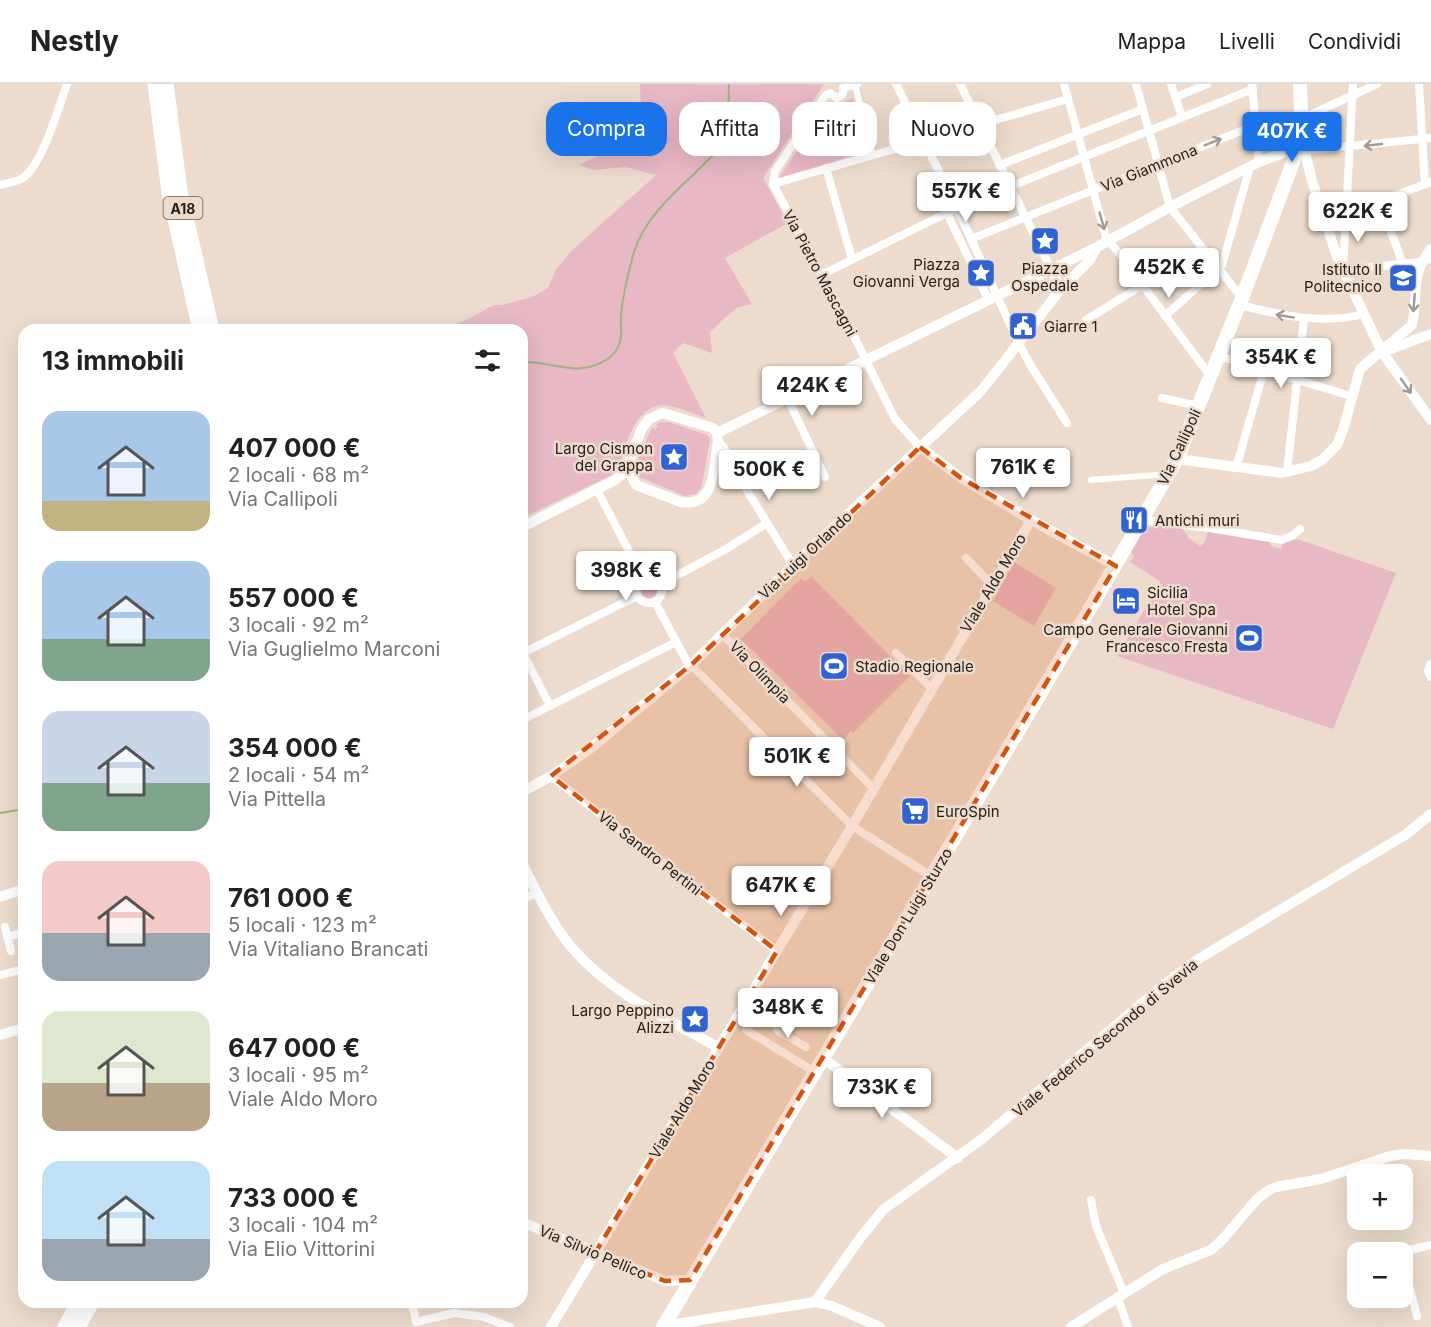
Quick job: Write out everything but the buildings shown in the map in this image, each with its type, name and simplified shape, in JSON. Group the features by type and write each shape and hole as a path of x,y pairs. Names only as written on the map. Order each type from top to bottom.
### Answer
{"highway":[{"name":"A18","path":"154,84 169,192 199,324"},
{"name":"A18","path":"166,84 182,200 211,324"},
{"path":"65,1327 76,1308"},
{"path":"78,1327 89,1308"}],"main road":[{"name":"Via Callipoli","path":"1116,566 1177,459 1301,147 1300,84"},
{"name":"Viale Don Luigi Sturzo","path":"663,1327 1116,566"}],"street":[{"path":"0,185 21,179 33,167 43,148 68,84"},
{"path":"860,102 856,84 843,88 844,93 841,97 832,96 830,93 825,96 775,171 774,186 870,156"},
{"path":"896,84 905,102"},
{"path":"960,84 969,102"},
{"path":"1064,84 1093,190 1102,244"},
{"path":"1136,84 1170,207 1241,302 1288,317 1352,317 1364,314"},
{"path":"1172,84 1182,117"},
{"path":"1176,97 1207,84"},
{"path":"1343,270 1353,84"},
{"path":"1301,119 1377,84"},
{"path":"1324,222 1428,183 1427,139 1419,84"},
{"path":"821,275 957,208 1252,87 1256,125 1255,164 1222,265 1165,316"},
{"path":"996,119 1068,99"},
{"path":"1000,165 1143,109"},
{"name":"Via Giammona","path":"1026,217 1256,125"},
{"path":"597,490 621,482 636,485 688,504 702,500 709,492 720,438 787,397 1068,261 1255,164 1301,147 1350,147 1427,139"},
{"path":"1301,147 1324,222 1343,270 1382,352 1430,417"},
{"path":"931,156 971,239 993,297"},
{"path":"996,156 1049,270 1061,289"},
{"path":"827,171 852,259"},
{"path":"1289,174 1311,178"},
{"name":"Via Pietro Mascagni","path":"774,186 849,326 895,419 920,447"},
{"path":"1380,202 1403,264"},
{"path":"947,213 1031,366 1067,423"},
{"path":"971,239 1026,217"},
{"path":"1102,244 1115,248 1211,377"},
{"name":"Via Luigi Orlando","path":"528,789 551,776 623,723 691,664 793,565 981,391 1061,289 1090,260 1102,244"},
{"path":"1086,320 1202,248"},
{"path":"1428,335 1415,336 1412,325 1416,278 1431,249"},
{"path":"1343,270 1426,260"},
{"path":"1287,472 1305,318"},
{"path":"1177,459 1236,468 1287,472 1311,466 1322,460 1337,445 1360,369 1412,325"},
{"path":"1382,352 1428,335"},
{"path":"1219,356 1351,396"},
{"path":"774,370 825,477"},
{"path":"1236,468 1264,370"},
{"path":"1162,398 1199,406"},
{"path":"528,524 597,490 622,474 645,422 656,415 671,414 713,428 743,484 793,565"},
{"path":"920,447 961,478 1031,520 1116,566"},
{"path":"630,459 628,469 636,485"},
{"path":"1091,480 1170,474"},
{"path":"528,650 633,598 641,575 597,490"},
{"name":"Viale Aldo Moro","path":"551,1327 852,826 1031,520"},
{"path":"1143,520 1209,528 1277,540 1288,539 1300,529"},
{"path":"641,575 664,582 726,549 767,523"},
{"path":"966,558 992,585"},
{"path":"664,582 657,605 686,660 852,826 931,876"},
{"path":"633,598 657,605"},
{"name":"Via Olimpia","path":"722,634 873,788"},
{"path":"528,717 676,642"},
{"path":"896,653 931,688"},
{"path":"528,662 550,706"},
{"name":"Via Sandro Pertini","path":"551,776 777,951"},
{"name":"Viale Federico Secondo di Svevia","path":"815,1302 884,1209 958,1158 1010,1117 1179,973 1200,958 1405,835 1431,814"},
{"path":"528,875 564,938 605,980 638,1003 719,1048"},
{"path":"0,897 18,892"},
{"path":"528,897 537,893"},
{"path":"5,927 11,951"},
{"path":"8,937 18,934"},
{"path":"0,975 18,970"},
{"path":"771,1044 778,1031 777,1024 757,1012 747,1030 815,1072"},
{"path":"0,1035 18,1030"},
{"path":"778,1031 806,1047"},
{"path":"823,1058 958,1158"},
{"path":"1071,1327 1163,1269 1211,1250 1257,1199 1269,1190 1321,1179 1398,1154 1431,1156"},
{"path":"1091,1200 1096,1226 1121,1295 1128,1327"},
{"name":"Via Silvio Pellico","path":"528,1225 665,1281"},
{"path":"1413,1249 1431,1245"},
{"path":"690,1280 665,1281 677,1302 680,1316 694,1321"},
{"path":"1413,1301 1417,1316"},
{"path":"663,1327 815,1302 839,1308 880,1327"},
{"path":"413,1308 416,1322 454,1313 484,1317 510,1327"}],"highlighted area":[{"path":"920,447 961,478 1116,566 690,1280 665,1281 595,1253 777,951 551,776 691,665"}],"shaded area":[{"path":"640,84 824,84 812,102 792,102 792,133 780,152 780,102 679,102 679,156 777,156 763,178 788,223 725,258 752,304 736,308 710,332 712,353 683,343 673,353 706,418 670,406 658,406 648,410 634,427 617,470 612,475 528,515 528,324 458,324 494,305 532,297 548,288 556,270 570,252 656,175 625,167 593,170 579,165 597,156 667,156 667,102 641,102"},
{"path":"793,156 852,156 779,178"},
{"path":"669,422 707,435 710,439 702,485 696,494 685,496 639,477 635,466 651,430 653,427 655,429 658,427 656,424"},
{"name":"Campo Generale Giovanni Francesco Fresta","path":"1154,524 1182,528 1189,538 1200,546 1205,542 1208,530 1269,541 1271,546 1281,549 1283,542 1297,539 1396,573 1333,729 1117,656 1161,582 1130,562 1134,557 1131,552 1145,528 1152,527"},
{"path":"1014,562 1056,588 1034,626 993,601"},
{"name":"Stadio Regionale","path":"811,576 910,676 853,733 851,731 843,740 741,639 794,585 801,579 805,582"},
{"path":"649,582 655,584 657,590 655,596 649,598 643,596 641,590 643,584"}],"waterway":[{"path":"528,362 567,368 588,367 599,364 616,351 620,343 623,299 634,252 641,236 661,207 723,144 728,132 729,84"},
{"path":"0,813 18,810"}],"place":[{"name":"Piazza Ospedale","path":"1045,241"},
{"name":"Piazza Giovanni Verga","path":"981,273"},
{"name":"Istituto Il Politecnico","path":"1403,278"},
{"name":"Giarre 1","path":"1023,326"},
{"name":"Largo Cismon del Grappa","path":"674,457"},
{"name":"Antichi muri","path":"1134,520"},
{"name":"Sicilia Hotel Spa","path":"1126,601"},
{"name":"Campo Generale Giovanni Francesco Fresta","path":"1249,638"},
{"name":"Stadio Regionale","path":"834,666"},
{"name":"EuroSpin","path":"915,811"},
{"name":"Largo Peppino Alizzi","path":"695,1019"}]}
